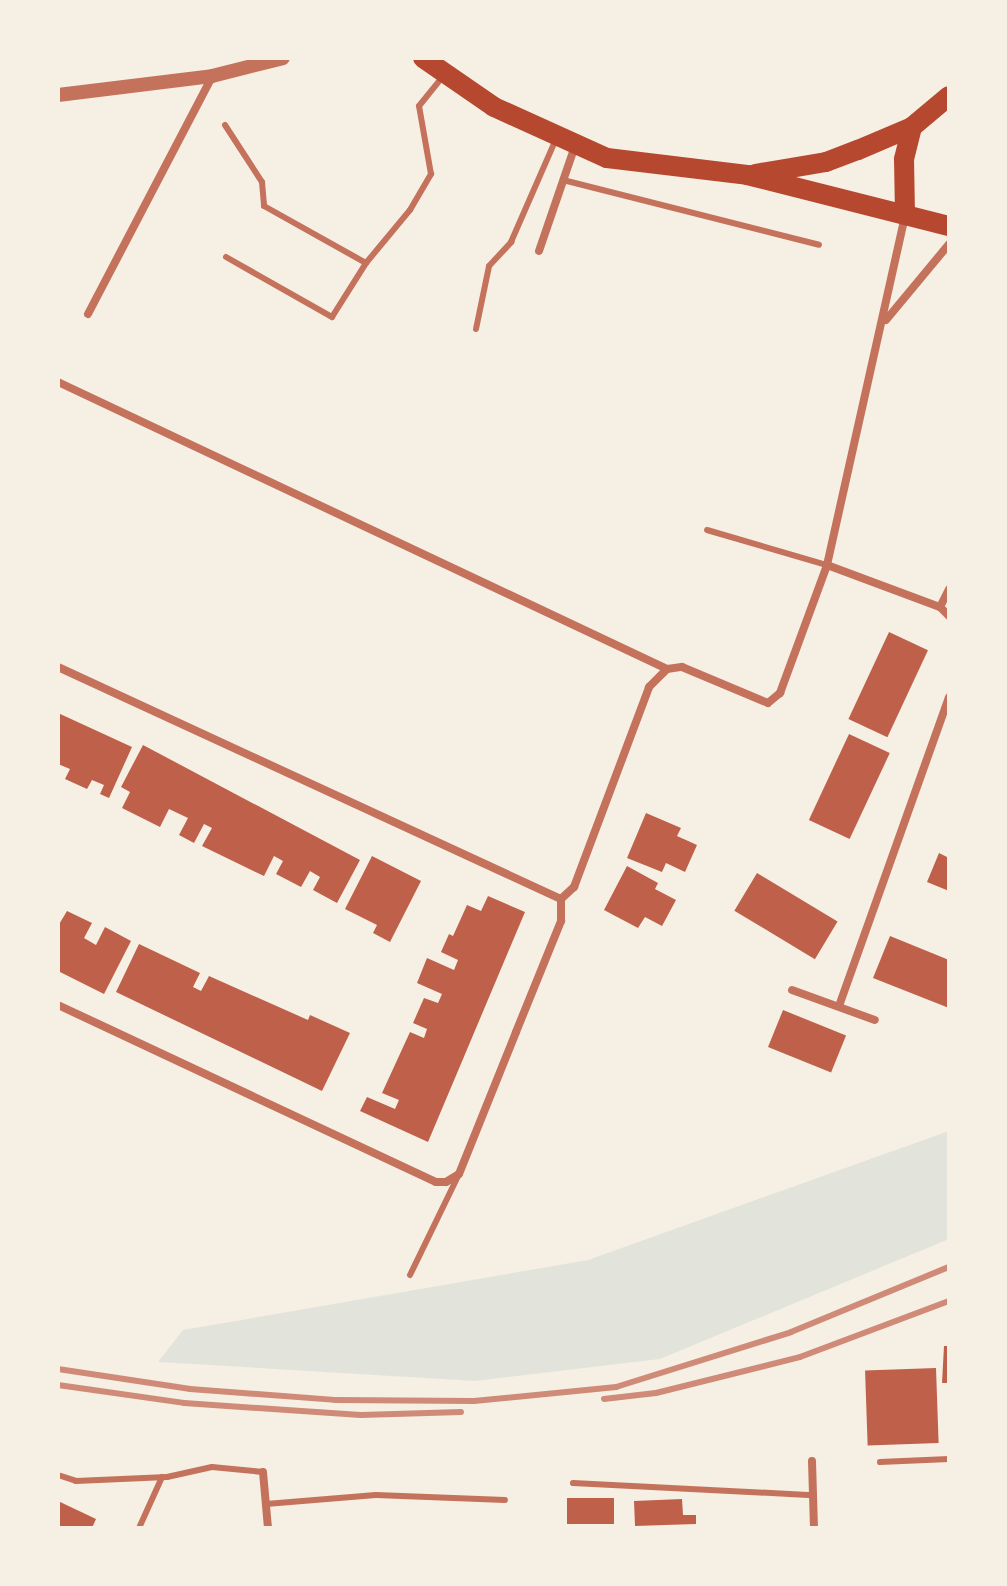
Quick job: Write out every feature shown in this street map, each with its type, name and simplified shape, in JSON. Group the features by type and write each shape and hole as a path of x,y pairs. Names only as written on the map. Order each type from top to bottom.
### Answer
{"main road":[{"path":"423,58 494,107 607,158 747,175 949,226"},
{"path":"747,175 826,162 912,127 949,96"},
{"path":"905,215 904,159 912,127"}],"street":[{"path":"58,95 212,76 283,58"},
{"path":"88,314 212,76"},
{"path":"539,251 563,180 567,140"},
{"path":"58,382 667,669 682,667 755,701 768,703 780,693 827,565 885,320 905,215"},
{"path":"885,320 949,244"},
{"path":"827,565 940,607 949,616"},
{"path":"940,607 949,589"},
{"path":"58,667 561,899"},
{"path":"58,1005 436,1182 459,1174 561,921 561,899 574,887 649,687 667,669"},
{"path":"839,1006 949,697"},
{"path":"792,990 875,1020"},
{"path":"812,1461 814,1528"},
{"path":"263,1472 268,1528"}],"lane":[{"path":"226,257 332,317 366,263 410,210 431,174 419,106 445,73"},
{"path":"225,125 262,182 264,206 366,263"},
{"path":"476,329 489,266 511,242 567,140"},
{"path":"563,180 819,245"},
{"path":"707,530 827,565"},
{"path":"410,1275 459,1174"},
{"path":"880,1462 949,1459"},
{"path":"58,1475 76,1481 162,1477 212,1467 263,1472"},
{"path":"139,1528 162,1477"},
{"path":"573,1483 813,1495"},
{"path":"266,1504 376,1495 505,1500"}],"path":[{"path":"323,1528 543,1528"}],"shaded area":[{"path":"949,1131 949,1239 660,1359 475,1381 158,1362 183,1330 588,1260"}],"building":[{"path":"889,632 928,650 887,737 848,719"},
{"path":"58,713 132,747 109,798 100,794 104,785 92,780 87,789 65,779 70,769 58,764"},
{"path":"849,734 890,753 850,839 809,820"},
{"path":"143,745 360,860 337,903 313,890 320,877 310,871 301,887 276,874 283,861 274,856 264,876 202,846 212,828 204,824 194,843 179,835 188,818 169,809 160,827 122,808 130,792 121,787"},
{"path":"646,813 681,828 677,836 697,845 685,872 666,863 662,872 627,858"},
{"path":"949,851 949,891 927,882 939,853 947,857"},
{"path":"372,856 421,881 390,942 373,933 377,925 345,909"},
{"path":"627,866 658,883 655,889 676,900 662,926 645,917 638,928 604,910"},
{"path":"757,873 838,921 815,959 734,911"},
{"path":"488,896 525,912 428,1142 360,1111 367,1097 395,1109 399,1100 382,1093 410,1032 424,1038 427,1029 413,1023 424,998 438,1003 442,994 417,983 427,958 454,970 458,960 441,952 449,934 453,936 467,905 481,911"},
{"path":"67,911 92,923 84,938 96,945 105,927 131,941 104,994 58,971 58,926"},
{"path":"890,936 949,960 949,1008 873,978"},
{"path":"139,944 200,973 193,987 201,991 209,976 308,1020 310,1015 350,1033 322,1091 116,992"},
{"path":"783,1010 846,1035 831,1073 768,1047"},
{"path":"944,1346 949,1346 949,1383 942,1383"},
{"path":"936,1368 939,1443 868,1445 865,1370"},
{"path":"567,1498 614,1498 614,1524 567,1524"},
{"path":"682,1499 683,1515 696,1515 696,1524 635,1526 634,1501"},
{"path":"58,1501 96,1519 92,1528 58,1528"}],"railway":[{"path":"58,1369 190,1389 335,1400 474,1401 616,1387 791,1332 949,1267"},
{"path":"604,1399 656,1393 800,1357 949,1301"},
{"path":"58,1385 184,1403 361,1415 461,1412"}]}
